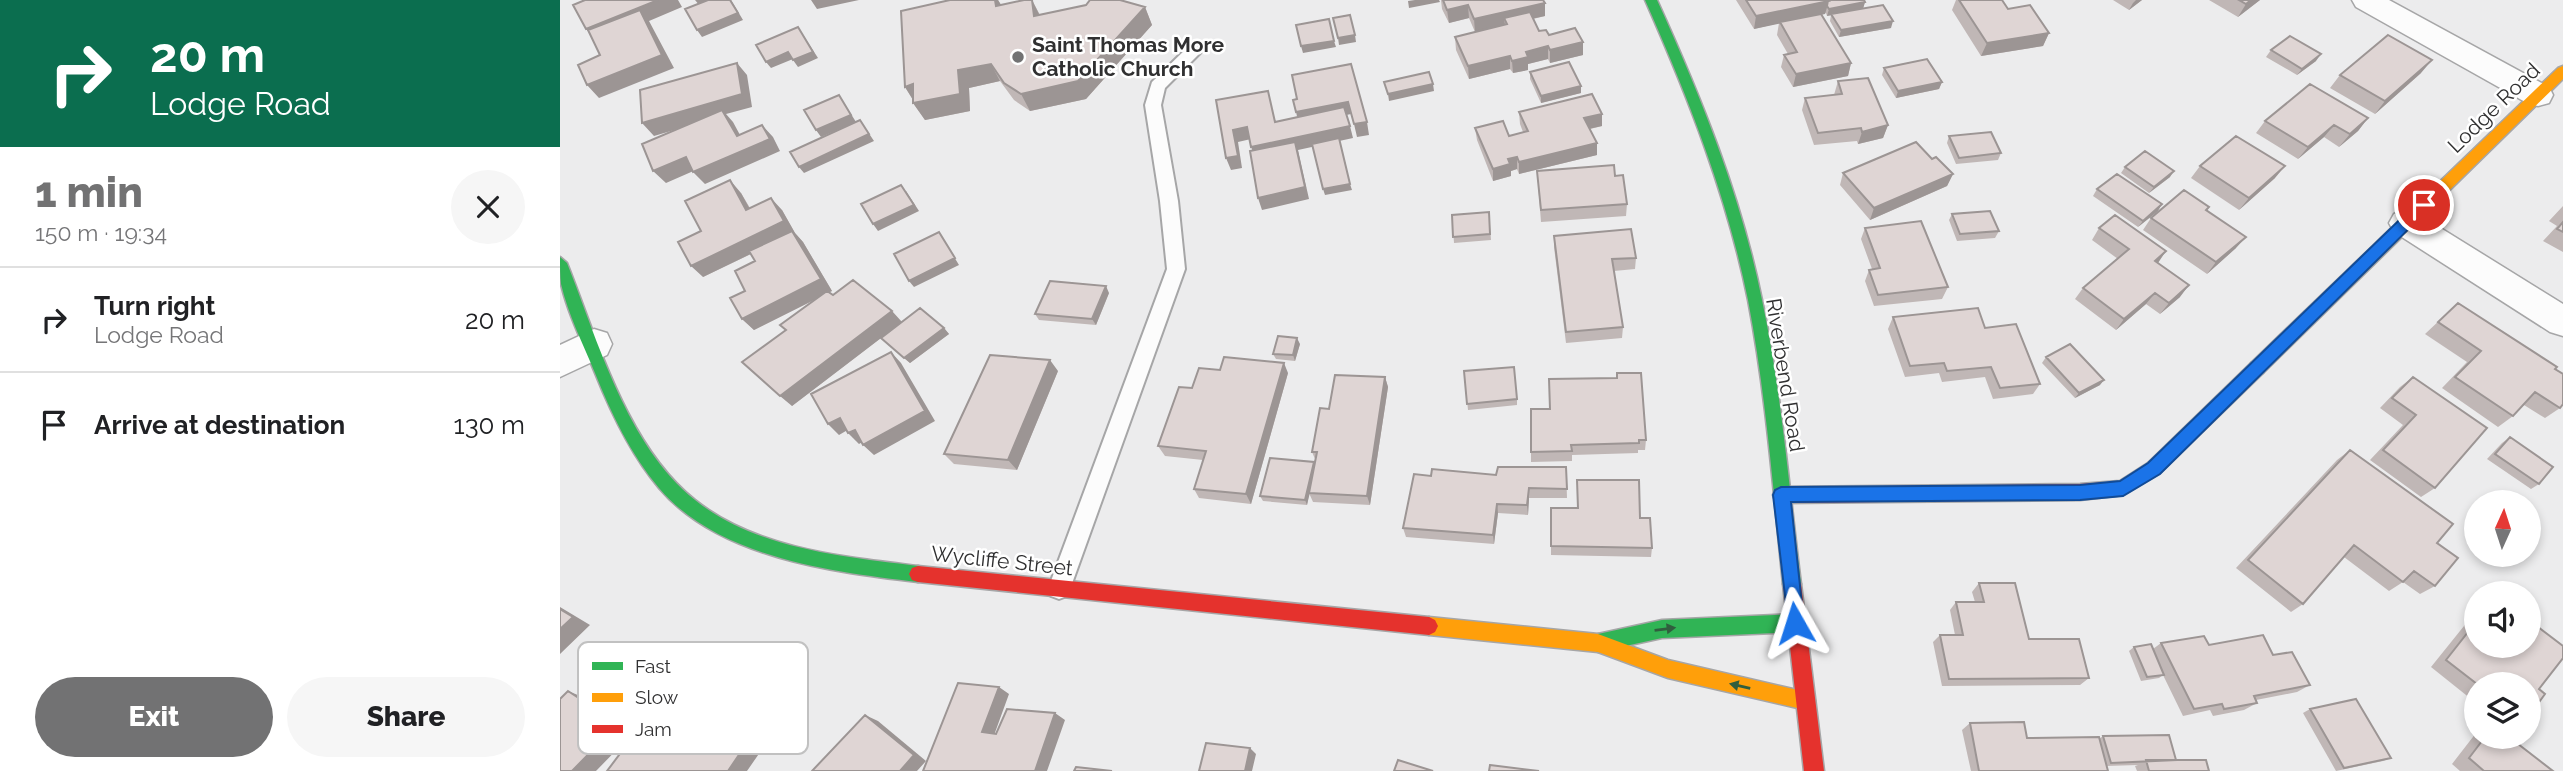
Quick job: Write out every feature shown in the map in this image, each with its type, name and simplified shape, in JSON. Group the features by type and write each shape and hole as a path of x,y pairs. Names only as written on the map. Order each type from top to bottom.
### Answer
{"street":[{"name":"Riverbend Road","path":"1651,0 1685,74 1707,134 1741,244 1763,341 1814,771"},
{"path":"2366,0 2538,95"},
{"name":"Lodge Road","path":"1781,495 2080,492 2123,488 2154,468 2563,71"},
{"path":"2406,223 2563,322"},
{"name":"Wycliffe Street","path":"560,263 626,421 648,462 687,504 735,532 801,557 873,569 1598,643 1668,669 1806,701"},
{"path":"560,362 594,344"},
{"name":"Wycliffe Street","path":"1598,643 1662,629 1795,623"}],"lane":[{"path":"1059,589 1176,269 1169,201 1153,105 1158,86 1195,51"}],"building":[{"path":"585,0 658,0 586,29 573,5"},
{"path":"708,0 730,0 738,13 697,30 685,9"},
{"name":"Saint Thomas More Catholic Church","path":"950,0 995,0 996,6 1032,0 1034,16 1086,5 1090,0 1120,0 1145,7 1078,81 1021,94 1004,83 991,64 958,70 960,94 913,103 913,84 905,87 901,11"},
{"path":"1443,0 1543,0 1545,3 1474,19 1468,5 1447,10"},
{"path":"1746,0 1828,0 1829,1 1756,16"},
{"path":"1828,0 1864,0 1865,2 1829,9"},
{"path":"1959,0 2002,0 2008,9 2030,5 2049,33 1987,43"},
{"path":"1883,5 1893,21 1841,30 1831,14"},
{"path":"640,10 662,55 587,85 578,65 600,55 588,30"},
{"path":"1530,12 1539,31 1546,30 1549,35 1575,28 1583,42 1550,50 1548,46 1526,52 1528,57 1512,61 1510,56 1468,66 1455,37 1507,24 1504,18"},
{"path":"1821,14 1851,63 1796,74 1784,55 1797,52 1780,22"},
{"path":"1350,15 1355,35 1338,38 1333,18"},
{"path":"1329,19 1334,41 1301,46 1296,25"},
{"path":"798,27 813,52 793,60 788,52 766,62 756,45"},
{"path":"2388,35 2432,60 2385,101 2340,75"},
{"path":"2290,36 2321,54 2302,69 2271,50"},
{"path":"1927,59 1942,82 1898,91 1884,68"},
{"path":"1569,62 1581,86 1541,96 1530,72"},
{"path":"737,63 742,94 642,123 640,90"},
{"path":"1351,64 1367,122 1354,124 1348,102 1296,112 1293,100 1297,99 1292,75"},
{"path":"1429,72 1433,84 1388,94 1384,82"},
{"path":"1868,78 1888,125 1862,132 1861,128 1818,133 1805,98 1842,94 1838,81"},
{"path":"2310,84 2368,118 2350,134 2334,125 2308,147 2265,121"},
{"path":"1268,91 1275,122 1344,107 1350,126 1251,147 1247,127 1233,130 1238,156 1226,158 1216,100"},
{"path":"1592,94 1602,114 1584,118 1597,143 1519,162 1517,157 1508,159 1510,164 1493,169 1475,128 1503,121 1509,136 1528,131 1519,112"},
{"path":"839,95 851,115 816,130 804,110"},
{"path":"722,110 737,136 762,125 770,139 693,172 686,157 653,171 642,144"},
{"path":"860,120 869,134 799,167 790,152"},
{"path":"1991,132 2001,153 1959,158 1949,136"},
{"path":"2236,136 2285,166 2249,198 2200,166"},
{"path":"1339,138 1350,184 1323,189 1312,144"},
{"path":"1295,142 1305,187 1258,198 1250,151"},
{"path":"1916,142 1932,159 1936,157 1953,174 1874,208 1843,173"},
{"path":"2145,151 2174,171 2154,187 2125,167"},
{"path":"1614,165 1615,176 1623,175 1627,204 1541,210 1537,171"},
{"path":"2117,174 2162,204 2143,221 2097,189"},
{"path":"730,180 746,210 771,198 784,221 691,266 678,242 701,231 685,201"},
{"path":"901,185 914,205 873,224 861,204"},
{"path":"2184,190 2209,207 2206,210 2246,237 2216,262 2151,218"},
{"path":"1990,211 1999,231 1960,234 1952,214"},
{"path":"1489,212 1490,234 1453,237 1452,215"},
{"path":"2115,215 2166,251 2155,261 2189,285 2169,303 2155,293 2124,319 2083,288 2129,249 2099,228"},
{"path":"1921,221 1948,287 1878,295 1869,270 1880,268 1865,228"},
{"path":"1631,229 1636,258 1612,259 1623,327 1566,332 1554,236"},
{"path":"792,231 821,279 742,319 730,298 745,291 735,271 755,261 749,251"},
{"path":"939,232 955,258 909,281 894,254"},
{"path":"853,280 892,311 780,396 742,362 786,330 780,325 827,291 833,295"},
{"path":"1050,281 1106,286 1092,319 1035,314"},
{"path":"2458,303 2557,367 2555,369 2563,374 2563,404 2560,408 2535,392 2513,416 2455,377 2481,351 2438,322"},
{"path":"920,308 944,328 904,358 881,338"},
{"path":"1978,308 1985,328 2016,324 2040,384 2000,388 1991,367 1947,371 1944,363 1910,366 1893,317"},
{"path":"1278,336 1297,338 1293,355 1273,354"},
{"path":"2070,344 2104,380 2079,393 2046,357"},
{"path":"891,352 925,411 863,445 855,430 848,433 840,418 828,424 811,394"},
{"path":"990,355 1050,360 1008,460 944,454"},
{"path":"1224,357 1284,363 1246,494 1194,489 1206,451 1158,446 1179,387 1192,388 1199,368 1220,370"},
{"path":"1514,367 1517,399 1467,404 1464,371"},
{"path":"1617,373 1641,373 1646,440 1639,440 1639,443 1571,445 1572,451 1531,452 1531,409 1550,409 1549,379 1617,378"},
{"path":"1335,375 1385,377 1367,496 1309,493 1317,452 1312,452 1320,408 1329,409"},
{"path":"2413,377 2487,428 2435,488 2383,450 2416,415 2392,398"},
{"path":"2510,437 2553,467 2539,484 2495,454"},
{"path":"2350,450 2453,524 2437,543 2458,558 2435,586 2414,571 2403,582 2354,545 2303,604 2248,560"},
{"path":"1270,458 1314,462 1305,500 1260,496"},
{"path":"1498,467 1566,467 1567,489 1529,488 1527,505 1497,504 1493,535 1403,528 1414,474 1431,476 1432,469 1496,475"},
{"path":"1577,480 1639,480 1640,518 1650,518 1652,548 1551,546 1551,508 1578,508"},
{"path":"1979,583 2015,583 2029,639 2079,639 2089,678 1949,679 1940,635 1963,635 1956,602 1984,602"},
{"path":"560,609 573,617 560,629"},
{"path":"2541,629 2563,646 2563,658 2541,686 2541,672 2464,674 2446,660 2464,637 2464,658 2541,658"},
{"path":"2263,635 2273,655 2292,652 2310,685 2254,696 2257,703 2224,709 2222,704 2194,709 2161,643 2204,636 2209,645"},
{"path":"2151,644 2164,675 2147,677 2134,647"},
{"path":"958,683 999,687 982,732 996,734 1007,709 1055,713 1035,771 923,771"},
{"path":"568,691 578,698 578,754 589,754 572,771 560,771 560,699"},
{"path":"2356,699 2391,758 2344,768 2310,709"},
{"path":"865,715 914,755 900,771 812,771"},
{"path":"2024,722 2027,738 2099,737 2108,771 1979,771 1970,723"},
{"path":"2169,735 2176,760 2111,763 2103,736"},
{"path":"1206,743 1250,748 1245,771 1199,771"},
{"path":"2476,749 2525,749 2553,771 2484,771 2469,758"},
{"path":"620,754 740,754 728,771 607,771"},
{"path":"1398,760 1433,771 1394,771"},
{"path":"2146,760 2206,760 2209,771 2149,771"},
{"path":"1490,765 1539,771 1489,771"},
{"path":"1076,767 1112,771 1074,771"}],"traffic: fast":[{"path":"1651,0 1703,125 1744,254 1768,372 1792,584"},
{"path":"560,263 605,378 632,434 666,484 689,506 717,524 749,539 783,550 818,559 918,574"},
{"path":"1598,643 1662,629 1795,623"}],"traffic: slow":[{"path":"2257,368 2563,71"},
{"path":"1429,626 1598,643 1668,669 1806,701"}],"traffic: jam":[{"path":"1781,495 2080,492 2123,488 2154,468 2257,368"},
{"path":"918,574 1429,626"},
{"path":"1792,584 1814,771"}],"place":[{"name":"Saint Thomas More Catholic Church","path":"1018,57"}],"route":[{"path":"1795,623 1781,495 2080,492 2123,488 2154,468 2424,205"}]}
